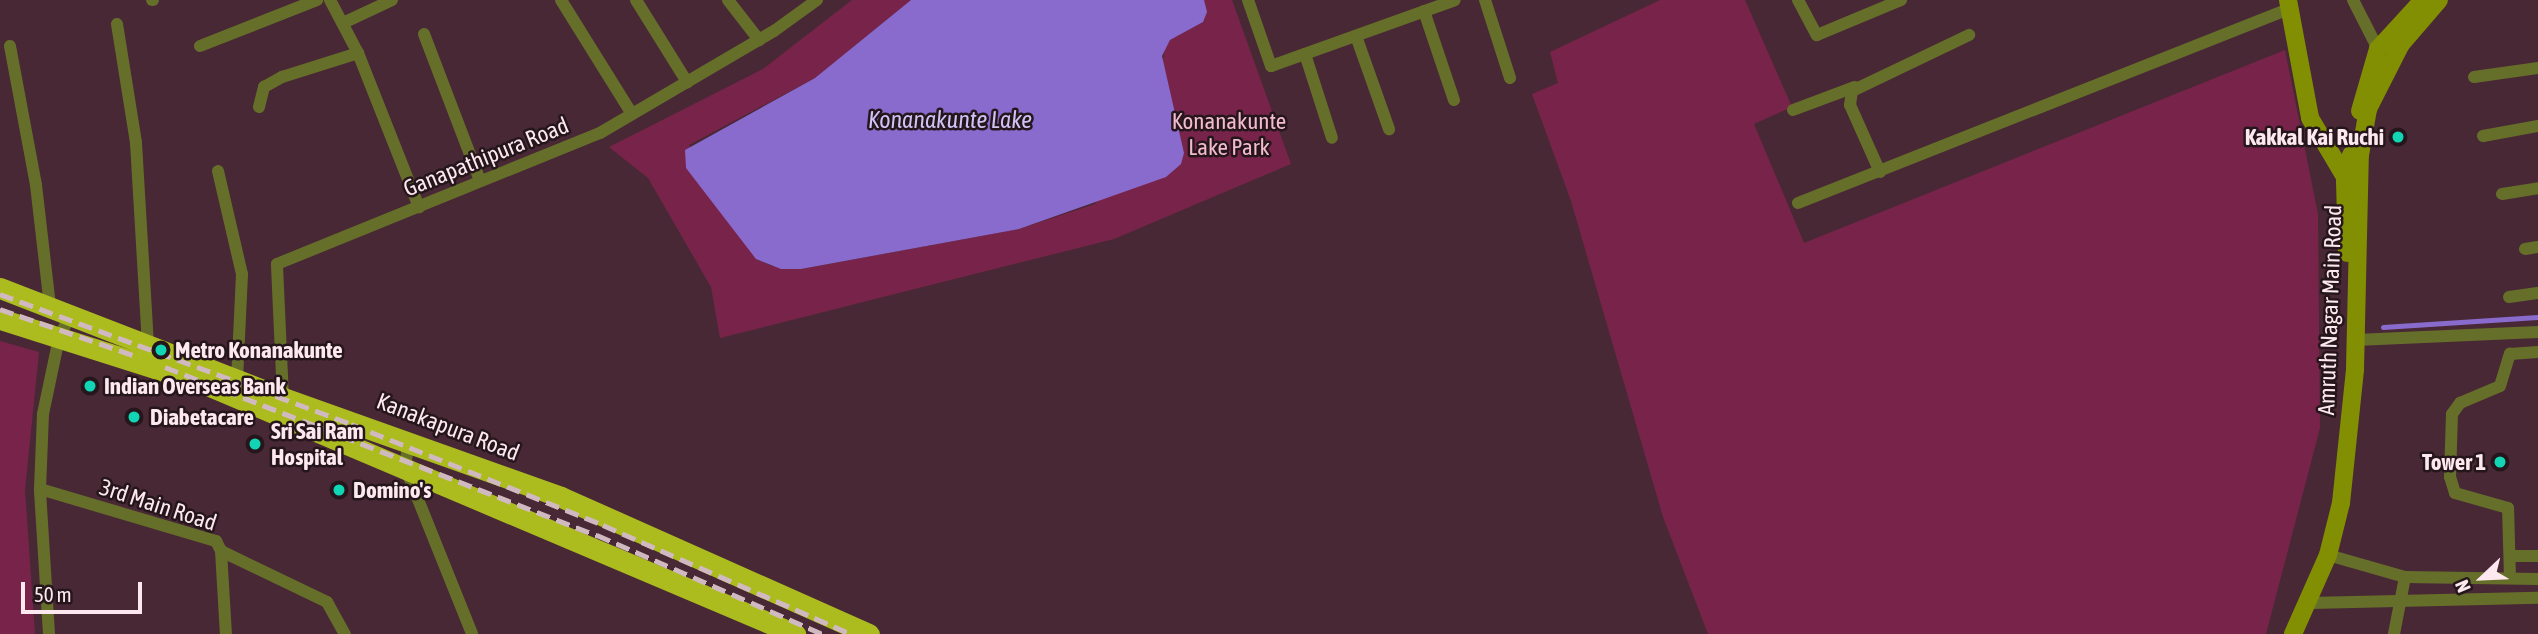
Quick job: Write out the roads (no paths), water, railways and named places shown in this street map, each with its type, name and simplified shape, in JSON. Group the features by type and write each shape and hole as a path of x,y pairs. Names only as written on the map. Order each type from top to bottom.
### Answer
{"highway":[{"name":"Kanakapura Road","path":"0,288 283,398 561,497 869,634"},
{"path":"0,319 205,384 795,634"}],"main road":[{"name":"Amruth Nagar Main Road","path":"2293,634 2311,603 2328,555 2341,503 2356,340 2352,183 2368,110 2401,44 2439,0"},
{"name":"Amruth Nagar Main Road","path":"2283,634 2315,564 2340,452 2348,369 2352,183 2367,75 2378,49 2416,3"},
{"path":"2290,4 2310,118 2352,183"}],"street":[{"path":"200,46 317,0"},
{"path":"330,0 358,53 419,207"},
{"path":"342,23 392,0"},
{"path":"561,0 632,114"},
{"path":"636,0 687,82"},
{"path":"728,0 759,40"},
{"name":"Ganapathipura Road","path":"283,398 276,265 600,133 759,40 817,0"},
{"path":"1248,0 1269,64 1305,54 1455,0"},
{"path":"1485,0 1510,78"},
{"path":"1798,0 1817,35 1900,0"},
{"path":"2353,0 2378,49"},
{"path":"1798,203 2290,4"},
{"path":"1424,11 1454,100"},
{"path":"117,24 136,143 148,345"},
{"path":"424,34 480,181"},
{"path":"1793,110 1855,87 1969,35"},
{"path":"1356,36 1389,129"},
{"path":"10,46 36,185 50,306"},
{"path":"259,107 264,87 273,82 358,53"},
{"path":"1305,54 1332,138"},
{"path":"2474,77 2538,68"},
{"path":"1855,87 1849,95 1850,104 1880,172"},
{"path":"2483,136 2538,126"},
{"path":"218,172 242,274 237,380"},
{"path":"2502,194 2538,188"},
{"path":"2509,297 2538,293"},
{"path":"49,634 40,489 43,414 59,338 70,315"},
{"path":"2356,340 2538,331"},
{"path":"2510,578 2508,508 2455,493 2450,477 2452,414 2460,403 2500,386 2505,358 2510,354 2538,352"},
{"path":"410,441 405,467 472,634"},
{"name":"3rd Main Road","path":"40,489 216,541 221,551 226,634"},
{"path":"221,551 327,603 345,634"},
{"path":"2328,555 2405,577 2538,579"},
{"path":"2510,556 2538,556"},
{"path":"2394,634 2405,577"},
{"path":"2311,603 2538,598"}],"water":[{"name":"Konanakunte Lake","path":"911,0 1204,0 1207,12 1203,22 1170,40 1162,56 1184,153 1181,164 1166,177 1019,229 801,269 781,269 756,259 686,168 685,150 815,78"}],"waterway":[{"path":"2383,327 2538,317"}],"railway":[{"path":"0,294 351,424 603,525 851,634"},
{"path":"0,309 139,357"},
{"path":"165,367 597,535 823,634"}],"place":[{"name":"Kakkal Kai Ruchi","path":"2398,137"},
{"name":"Metro Konanakunte","path":"161,350"},
{"name":"Indian Overseas Bank","path":"90,386"},
{"name":"Diabetacare","path":"134,417"},
{"name":"Sri Sai Ram Hospital","path":"255,444"},
{"name":"Tower 1","path":"2500,462"},
{"name":"Domino's","path":"339,490"}],"park label":[{"name":"Konanakunte Lake Park","path":"1229,134"}]}
